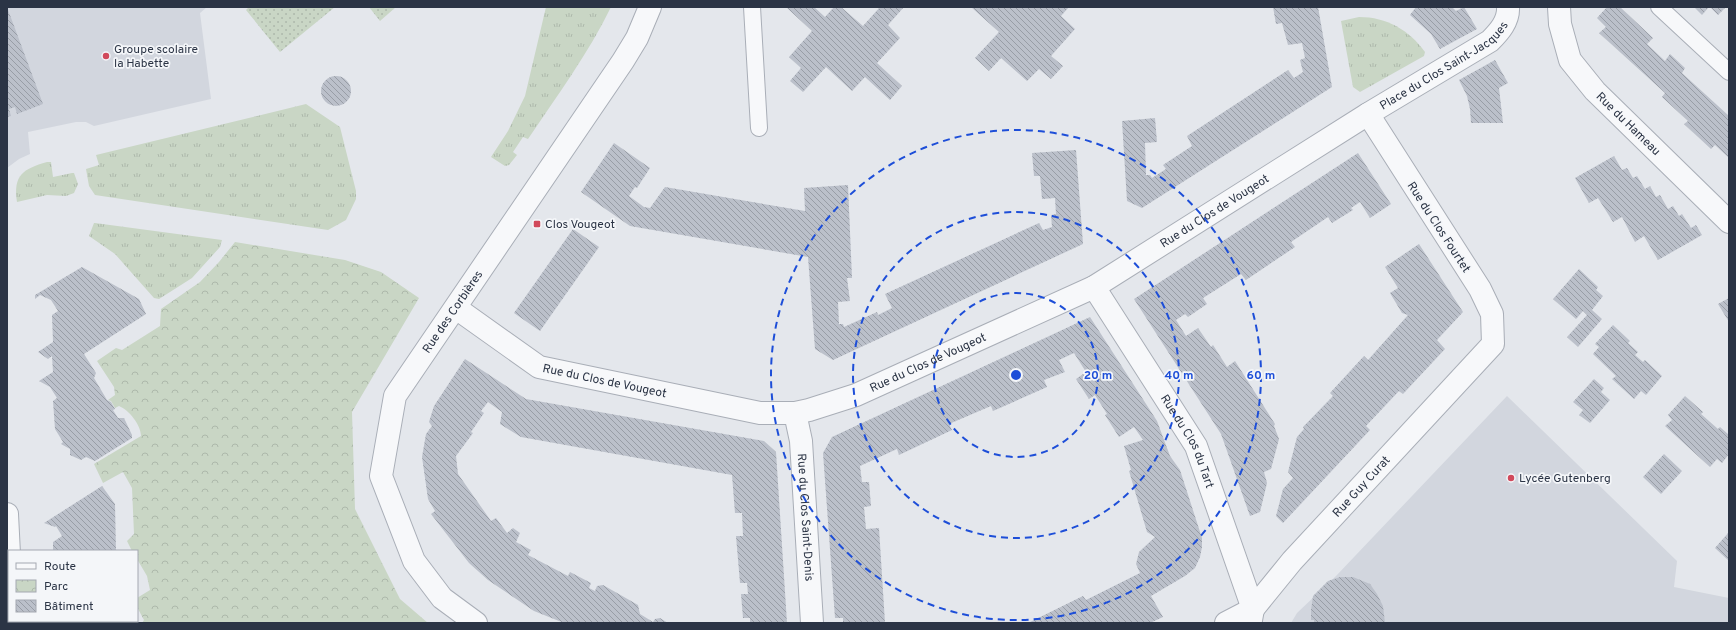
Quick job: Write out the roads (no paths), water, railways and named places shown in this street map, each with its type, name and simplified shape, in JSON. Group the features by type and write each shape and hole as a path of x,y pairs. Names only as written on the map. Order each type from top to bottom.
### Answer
{"street":[{"name":"Rue des Corbières","path":"476,623 442,598 414,561 381,476 395,396 624,61 637,38 650,7"},
{"name":"Place du Clos Saint-Jacques","path":"1368,114 1490,41 1500,31 1505,21 1508,7"},
{"name":"Rue du Hameau","path":"1559,7 1560,24 1570,60 1595,91 1729,222"},
{"name":"Rue du Clos de Vougeot","path":"456,308 539,367 760,413 795,413 856,394 1094,287 1368,114"},
{"name":"Rue du Clos Fourtet","path":"1368,114 1480,289 1492,314 1493,344"},
{"name":"Rue du Clos du Tart","path":"1094,287 1196,446 1252,616"},
{"name":"Rue Guy Curat","path":"1226,623 1252,616 1292,561 1493,344"},
{"name":"Rue du Clos Saint-Denis","path":"795,413 801,441 812,623"},
{"path":"7,514 9,550"}],"lane":[{"path":"752,7 759,128"},
{"path":"1659,7 1729,72"}],"place":[{"name":"Groupe scolaire la Habette","path":"106,56"},
{"name":"Clos Vougeot","path":"537,224"},
{"name":"Lycée Gutenberg","path":"1511,478"}]}
